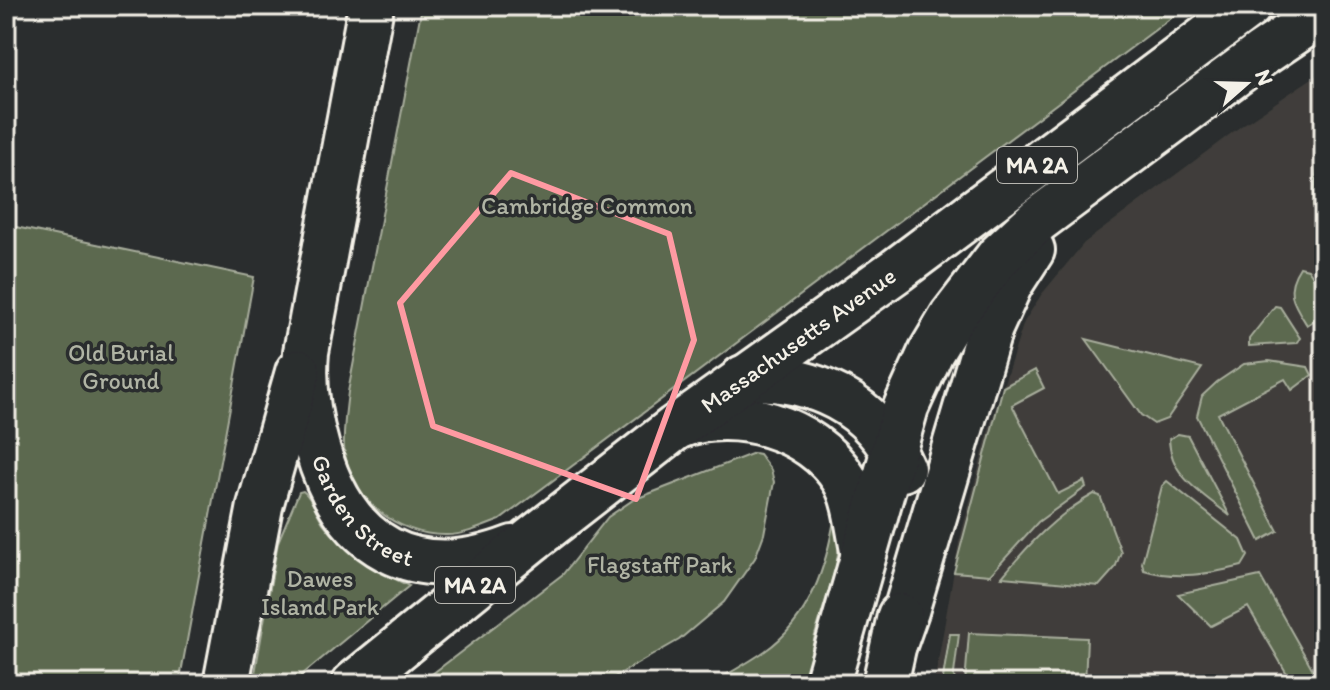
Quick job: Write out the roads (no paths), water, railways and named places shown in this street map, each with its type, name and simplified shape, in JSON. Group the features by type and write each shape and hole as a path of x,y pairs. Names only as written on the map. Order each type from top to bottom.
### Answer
{"main road":[{"name":"Garden Street","path":"226,684 260,506 308,339 371,6"},
{"name":"Massachusetts Avenue","path":"354,684 675,428 897,270 1249,6"},
{"name":"MA 2A","path":"827,684 893,448 914,387 952,317 1014,241 1094,177 1324,12"},
{"path":"895,642 990,328 1026,258 1062,211 1094,177"},
{"name":"Garden Street","path":"308,339 306,388 314,438 333,494 351,521 393,552 433,563 484,557 530,541"},
{"path":"743,378 783,380 834,397 866,415 893,448 904,475 910,505 906,564 895,642 885,684"},
{"path":"675,428 704,420 747,420 776,427 811,446 831,462 847,486 864,552"}],"park label":[{"name":"Cambridge Common","path":"587,206"},
{"name":"Old Burial Ground","path":"121,367"},
{"name":"Flagstaff Park","path":"660,565"},
{"name":"Dawes Island Park","path":"320,593"}]}
